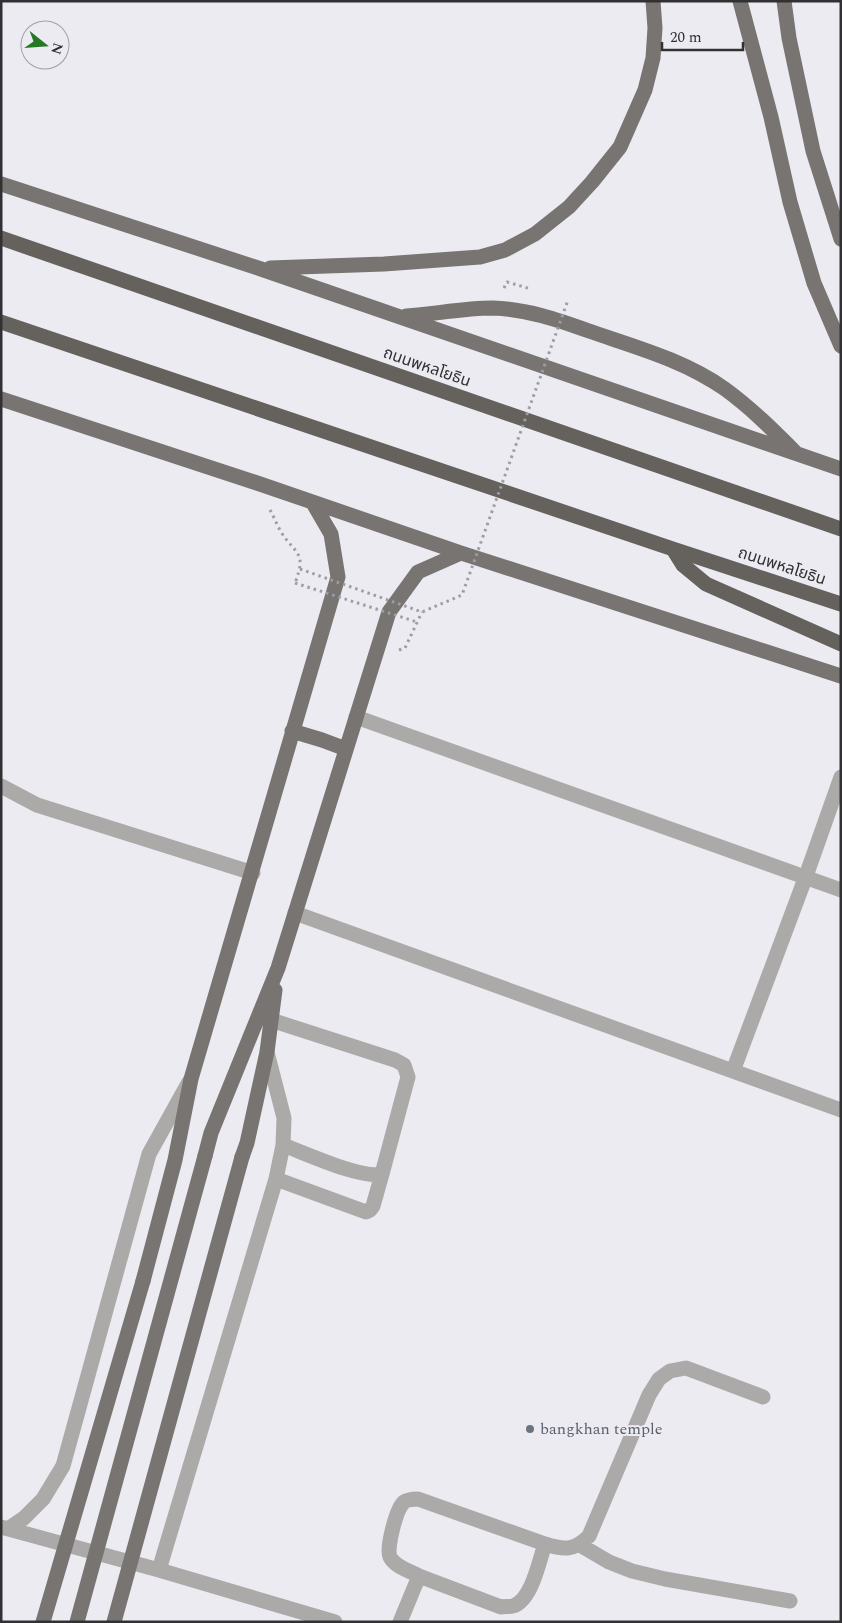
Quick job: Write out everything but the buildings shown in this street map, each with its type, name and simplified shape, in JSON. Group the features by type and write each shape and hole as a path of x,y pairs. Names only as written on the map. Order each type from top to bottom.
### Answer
{"highway":[{"name":"ถนนพหลโยธิน","path":"1,238 841,529"},
{"name":"ถนนพหลโยธิน","path":"1,322 673,550 841,604"},
{"path":"673,550 683,565 706,584 841,644"}],"main road":[{"path":"261,268 447,261 480,257 505,250 535,234 569,207 620,147 645,90 653,58 655,28 653,1"},
{"path":"740,1 771,117 790,202 814,283 841,346"},
{"path":"784,1 789,38 812,151 841,239"},
{"path":"1,184 261,268 841,470"},
{"path":"400,317 493,308 525,312 545,316 659,355 724,388 756,413 799,456"},
{"path":"1,399 257,483 461,553 841,676"},
{"path":"43,1622 143,1281 175,1160 191,1079 338,578 331,534 313,503"},
{"path":"77,1622 211,1133 278,968 389,612 418,572 461,553"},
{"path":"292,731 346,749"},
{"path":"114,1622 247,1143 266,1052 278,968"}],"street":[{"path":"356,717 841,890"},
{"path":"732,1071 806,876 841,777"},
{"path":"1,786 37,804 253,873"},
{"path":"295,913 841,1110"},
{"path":"271,1020 395,1060 404,1065 408,1077 373,1206 370,1210 366,1212 276,1179"},
{"path":"159,1570 276,1179 283,1145 284,1118 266,1052"},
{"path":"4,1528 24,1518 43,1499 63,1466 149,1154 191,1079"},
{"path":"283,1145 358,1172 375,1176 382,1174"},
{"path":"544,1544 530,1587 523,1600 513,1606 501,1606 419,1576 396,1564 390,1556 389,1546 398,1510 404,1502 410,1499 431,1503 557,1548 580,1545 589,1536 649,1395 659,1379 670,1371 686,1368 763,1397"},
{"path":"4,1528 159,1570 335,1622"},
{"path":"580,1545 609,1562 632,1571 665,1579 790,1601"},
{"path":"400,1622 419,1576"}],"path":[{"path":"257,483 280,531 300,555 300,569 295,583 417,622 422,612 462,595 568,300"},
{"path":"300,569 422,612"}],"place":[{"name":"bangkhan temple","path":"530,1429"}]}
